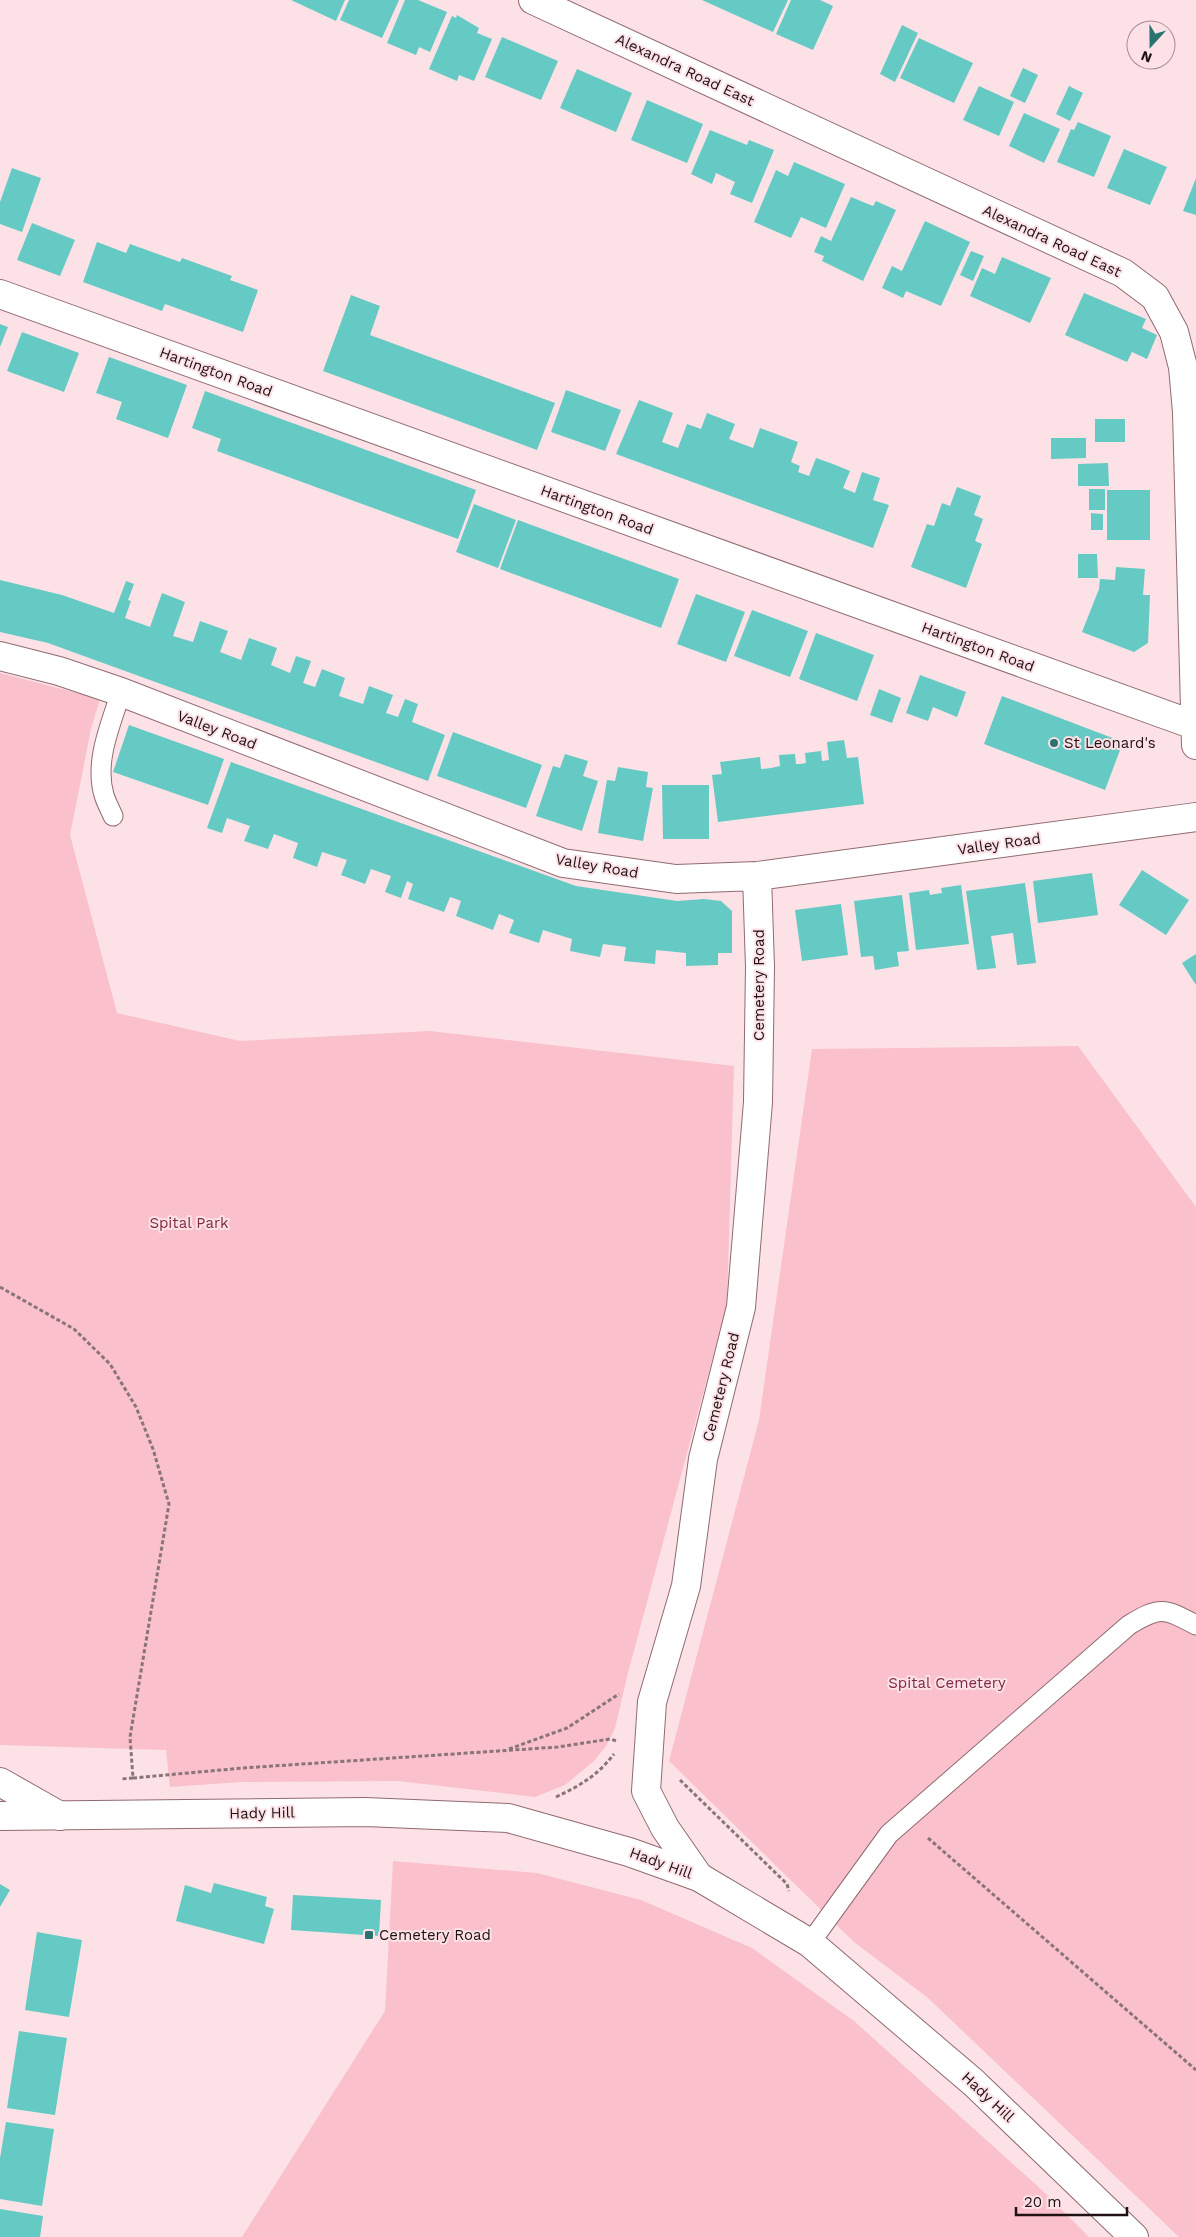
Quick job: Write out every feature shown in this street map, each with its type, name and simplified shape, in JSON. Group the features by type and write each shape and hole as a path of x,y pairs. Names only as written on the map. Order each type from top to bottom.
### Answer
{"street":[{"name":"Alexandra Road East","path":"533,0 1123,274 1155,297 1174,332 1192,412 1195,735"},
{"name":"Hartington Road","path":"0,294 1195,735"},
{"name":"Valley Road","path":"0,656 60,671 121,692 563,863 676,879 757,876 1196,817"},
{"name":"Cemetery Road","path":"699,1877 665,1828 646,1791 652,1702 686,1586 703,1459 741,1307 758,1102 760,967 757,876"},
{"path":"0,1782 60,1816"},
{"name":"Hady Hill","path":"0,1816 365,1812 508,1818 629,1852 699,1877 810,1942 974,2083 1134,2237"}],"lane":[{"path":"113,816 104,794 102,769 105,741 121,692"},
{"path":"810,1942 889,1834 1129,1625 1152,1611 1174,1613 1196,1625"}],"path":[{"path":"0,1287 74,1329 110,1364 136,1407 153,1449 169,1504 130,1737 133,1778"},
{"path":"504,1750 567,1728 610,1700 665,1660"},
{"path":"118,1779 243,1768 558,1747 610,1739 650,1751 767,1864 786,1884 790,1892"},
{"path":"508,1818 584,1784 605,1766 623,1743"},
{"path":"907,1819 1196,2070"}],"green space":[{"name":"Spital Park","path":"0,673 100,699 91,729 70,835 117,1013 240,1041 430,1031 734,1066 727,1304 615,1728 606,1746 594,1761 565,1785 535,1797 398,1781 241,1782 170,1787 166,1750 0,1745"},
{"name":"Spital Cemetery","path":"1078,1046 1196,1207 1196,2237 1179,2237 928,1998 854,1942 669,1761 759,1420 812,1049"},
{"path":"393,1861 537,1873 641,1900 752,1948 854,2021 1044,2192 1089,2237 242,2237 385,2011"}],"building":[{"path":"291,0 345,0 336,21"},
{"path":"349,0 399,0 382,38 340,20"},
{"path":"405,0 418,0 447,12 430,52 419,47 416,55 387,43"},
{"path":"702,0 788,0 773,32"},
{"path":"791,0 820,0 833,6 813,50 776,34"},
{"path":"457,15 479,28 477,33 492,39 474,81 459,75 457,81 429,69 452,16 456,18"},
{"path":"902,25 918,33 895,82 880,74"},
{"path":"502,37 558,61 541,100 485,77"},
{"path":"919,38 973,63 954,103 900,78"},
{"path":"1023,68 1038,75 1025,103 1010,96"},
{"path":"577,69 632,93 616,132 560,108"},
{"path":"979,86 1014,102 999,136 963,120"},
{"path":"1069,86 1083,93 1070,121 1056,114"},
{"path":"647,100 703,124 687,163 631,140"},
{"path":"1024,113 1060,129 1044,163 1009,146"},
{"path":"1078,122 1111,136 1094,177 1057,162 1071,129 1074,130"},
{"path":"710,130 747,145 749,140 774,150 752,203 730,194 735,182 716,173 712,184 691,174"},
{"path":"1124,149 1167,167 1150,205 1107,188"},
{"path":"794,162 845,184 826,228 801,217 791,238 754,222 776,170 788,176"},
{"path":"12,168 41,178 22,232 0,224 0,202"},
{"path":"1196,178 1196,215 1183,211"},
{"path":"851,197 873,206 876,201 896,210 863,281 822,261 824,256 814,252 821,236 831,241"},
{"path":"925,221 970,242 941,306 906,291 903,298 882,288 892,266 902,271"},
{"path":"32,223 75,240 60,276 17,260"},
{"path":"97,242 126,253 130,244 180,262 182,258 232,276 230,280 258,290 243,332 165,304 162,311 83,282"},
{"path":"971,251 984,256 973,281 960,275"},
{"path":"1002,257 1051,278 1030,323 970,296 982,268 995,274"},
{"path":"1084,293 1146,319 1142,328 1157,335 1147,359 1132,352 1127,362 1065,335"},
{"path":"351,295 380,306 370,335 555,403 537,450 323,371"},
{"path":"0,324 8,327 0,347"},
{"path":"22,332 79,353 64,392 7,371"},
{"path":"109,357 187,385 168,438 116,419 122,402 96,393"},
{"path":"566,390 621,410 605,451 551,432"},
{"path":"205,391 476,490 458,539 217,451 221,439 192,428"},
{"path":"639,400 673,413 662,442 678,448 687,424 701,429 707,413 735,424 729,439 753,448 760,428 798,442 791,462 800,466 798,472 809,476 816,458 833,464 850,471 843,488 855,493 862,472 880,478 873,500 889,505 873,548 616,454"},
{"path":"1095,419 1125,419 1125,442 1095,442"},
{"path":"1051,438 1086,438 1086,458 1051,459"},
{"path":"1108,463 1109,486 1078,486 1078,464"},
{"path":"957,487 981,496 974,515 983,519 975,541 982,544 966,588 911,567 927,524 934,526 942,503 950,506"},
{"path":"1089,489 1105,489 1105,510 1089,510"},
{"path":"1107,490 1150,490 1150,540 1107,540"},
{"path":"474,504 516,520 498,568 456,552"},
{"path":"1091,513 1103,514 1103,530 1091,530"},
{"path":"518,520 679,579 661,628 500,569"},
{"path":"1078,554 1097,554 1098,578 1078,578"},
{"path":"1116,567 1145,569 1143,595 1150,595 1148,643 1134,652 1082,632 1099,589 1100,579 1115,580"},
{"path":"0,580 62,595 114,613 126,581 134,584 128,600 131,601 125,618 150,627 162,593 185,602 173,636 193,642 200,621 228,631 220,652 241,660 249,638 277,648 271,665 290,673 296,656 311,661 303,683 315,687 322,669 345,678 339,696 363,704 369,686 393,695 386,713 398,717 405,699 418,704 412,722 445,735 428,781 48,643 0,632"},
{"path":"696,594 745,612 726,662 677,644"},
{"path":"752,610 808,631 790,677 734,656"},
{"path":"816,633 874,655 857,701 799,679"},
{"path":"920,675 966,692 957,717 933,707 928,721 906,713"},
{"path":"879,689 901,698 892,723 870,715"},
{"name":"St Leonard's","path":"1002,696 1123,742 1105,790 984,744"},
{"path":"129,725 224,759 208,805 113,772"},
{"path":"453,732 542,765 526,808 437,776"},
{"path":"844,740 847,758 858,757 864,804 718,822 712,775 722,774 720,762 760,757 761,769 771,768 780,766 779,755 795,754 796,764 800,764 806,763 805,753 821,751 822,761 829,760 827,742"},
{"path":"565,754 588,761 583,776 598,781 582,831 536,816 553,766 560,768"},
{"path":"231,762 576,886 677,901 704,899 721,901 732,911 732,953 718,953 718,965 686,966 686,953 656,950 655,964 624,961 626,947 603,944 600,957 570,951 572,939 543,930 539,943 509,933 514,920 499,914 493,930 456,916 461,901 450,897 444,912 408,899 413,884 407,881 401,898 385,892 391,876 371,869 365,884 341,875 347,860 322,852 317,867 293,858 298,843 274,834 268,849 244,841 250,826 227,818 222,833 207,828"},
{"path":"618,767 648,772 646,787 653,788 643,841 598,833 607,780 615,781"},
{"path":"662,785 709,785 709,839 663,839"},
{"path":"1142,870 1189,900 1166,935 1119,905"},
{"path":"1092,873 1098,915 1038,923 1033,881"},
{"path":"1025,883 1036,963 1017,965 1013,933 991,936 996,968 977,970 966,891"},
{"path":"961,885 969,944 916,950 909,893 929,890 930,895 942,893 941,888"},
{"path":"902,895 909,951 897,952 899,966 875,970 873,956 861,957 854,901"},
{"path":"841,904 848,955 802,961 795,910"},
{"path":"1196,954 1196,985 1182,963"},
{"path":"214,1883 267,1897 265,1906 274,1909 264,1944 176,1921 185,1885 211,1893"},
{"path":"0,1884 10,1890 0,1907"},
{"path":"293,1895 381,1900 379,1936 291,1930"},
{"path":"37,1932 82,1940 69,2017 25,2010"},
{"path":"19,2031 67,2038 55,2115 7,2108"},
{"path":"6,2122 54,2129 42,2206 0,2199 0,2158"},
{"path":"0,2209 43,2216 40,2237 0,2237"}],"place":[{"name":"St Leonard's","path":"1054,743"},
{"name":"Cemetery Road","path":"369,1935"}]}
